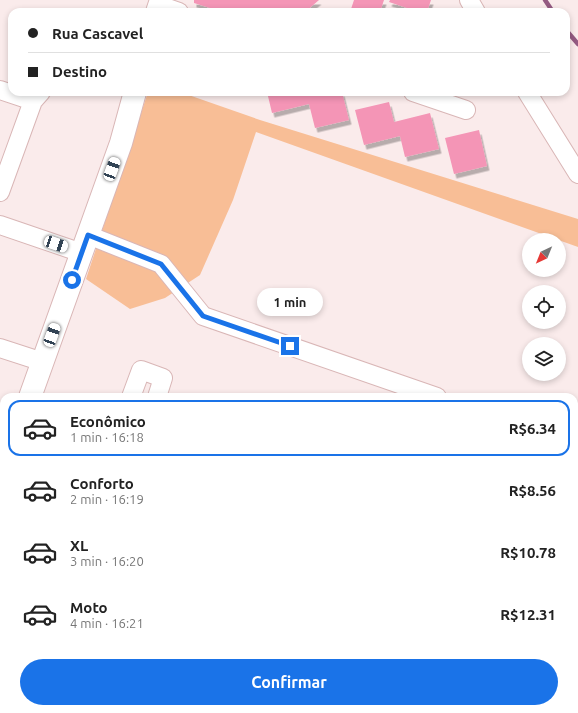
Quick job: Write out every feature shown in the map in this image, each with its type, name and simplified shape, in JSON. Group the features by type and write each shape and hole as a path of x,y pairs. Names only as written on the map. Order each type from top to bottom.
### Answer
{"main road":[{"path":"31,393 121,143 134,96"}],"street":[{"path":"0,192 37,96"},
{"path":"424,96 466,110"},
{"path":"529,96 578,174"},
{"path":"0,225 85,244 161,264 203,316 425,393"},
{"path":"0,348 43,362"},
{"path":"132,393 141,370 163,378 158,393"}],"shaded area":[{"path":"147,96 191,96 260,120 578,219 578,247 566,243 566,233 539,233 256,132 233,200 200,275 165,298 130,309 86,279"}],"building":[{"path":"194,0 319,0 310,8 210,8 194,3"},
{"path":"354,0 384,0 381,8 351,8"},
{"path":"390,0 431,0 428,8 407,8 389,2"},
{"path":"268,96 343,96 349,120 315,128 309,104 272,113"},
{"path":"389,102 394,122 430,113 439,149 405,157 400,136 364,145 355,110"},
{"path":"479,130 487,166 454,174 445,138"}],"waterway":[{"path":"545,0 550,8"},
{"path":"570,35 578,44"}],"route":[{"path":"72,280 88,235 161,264 203,316 290,346"}]}
